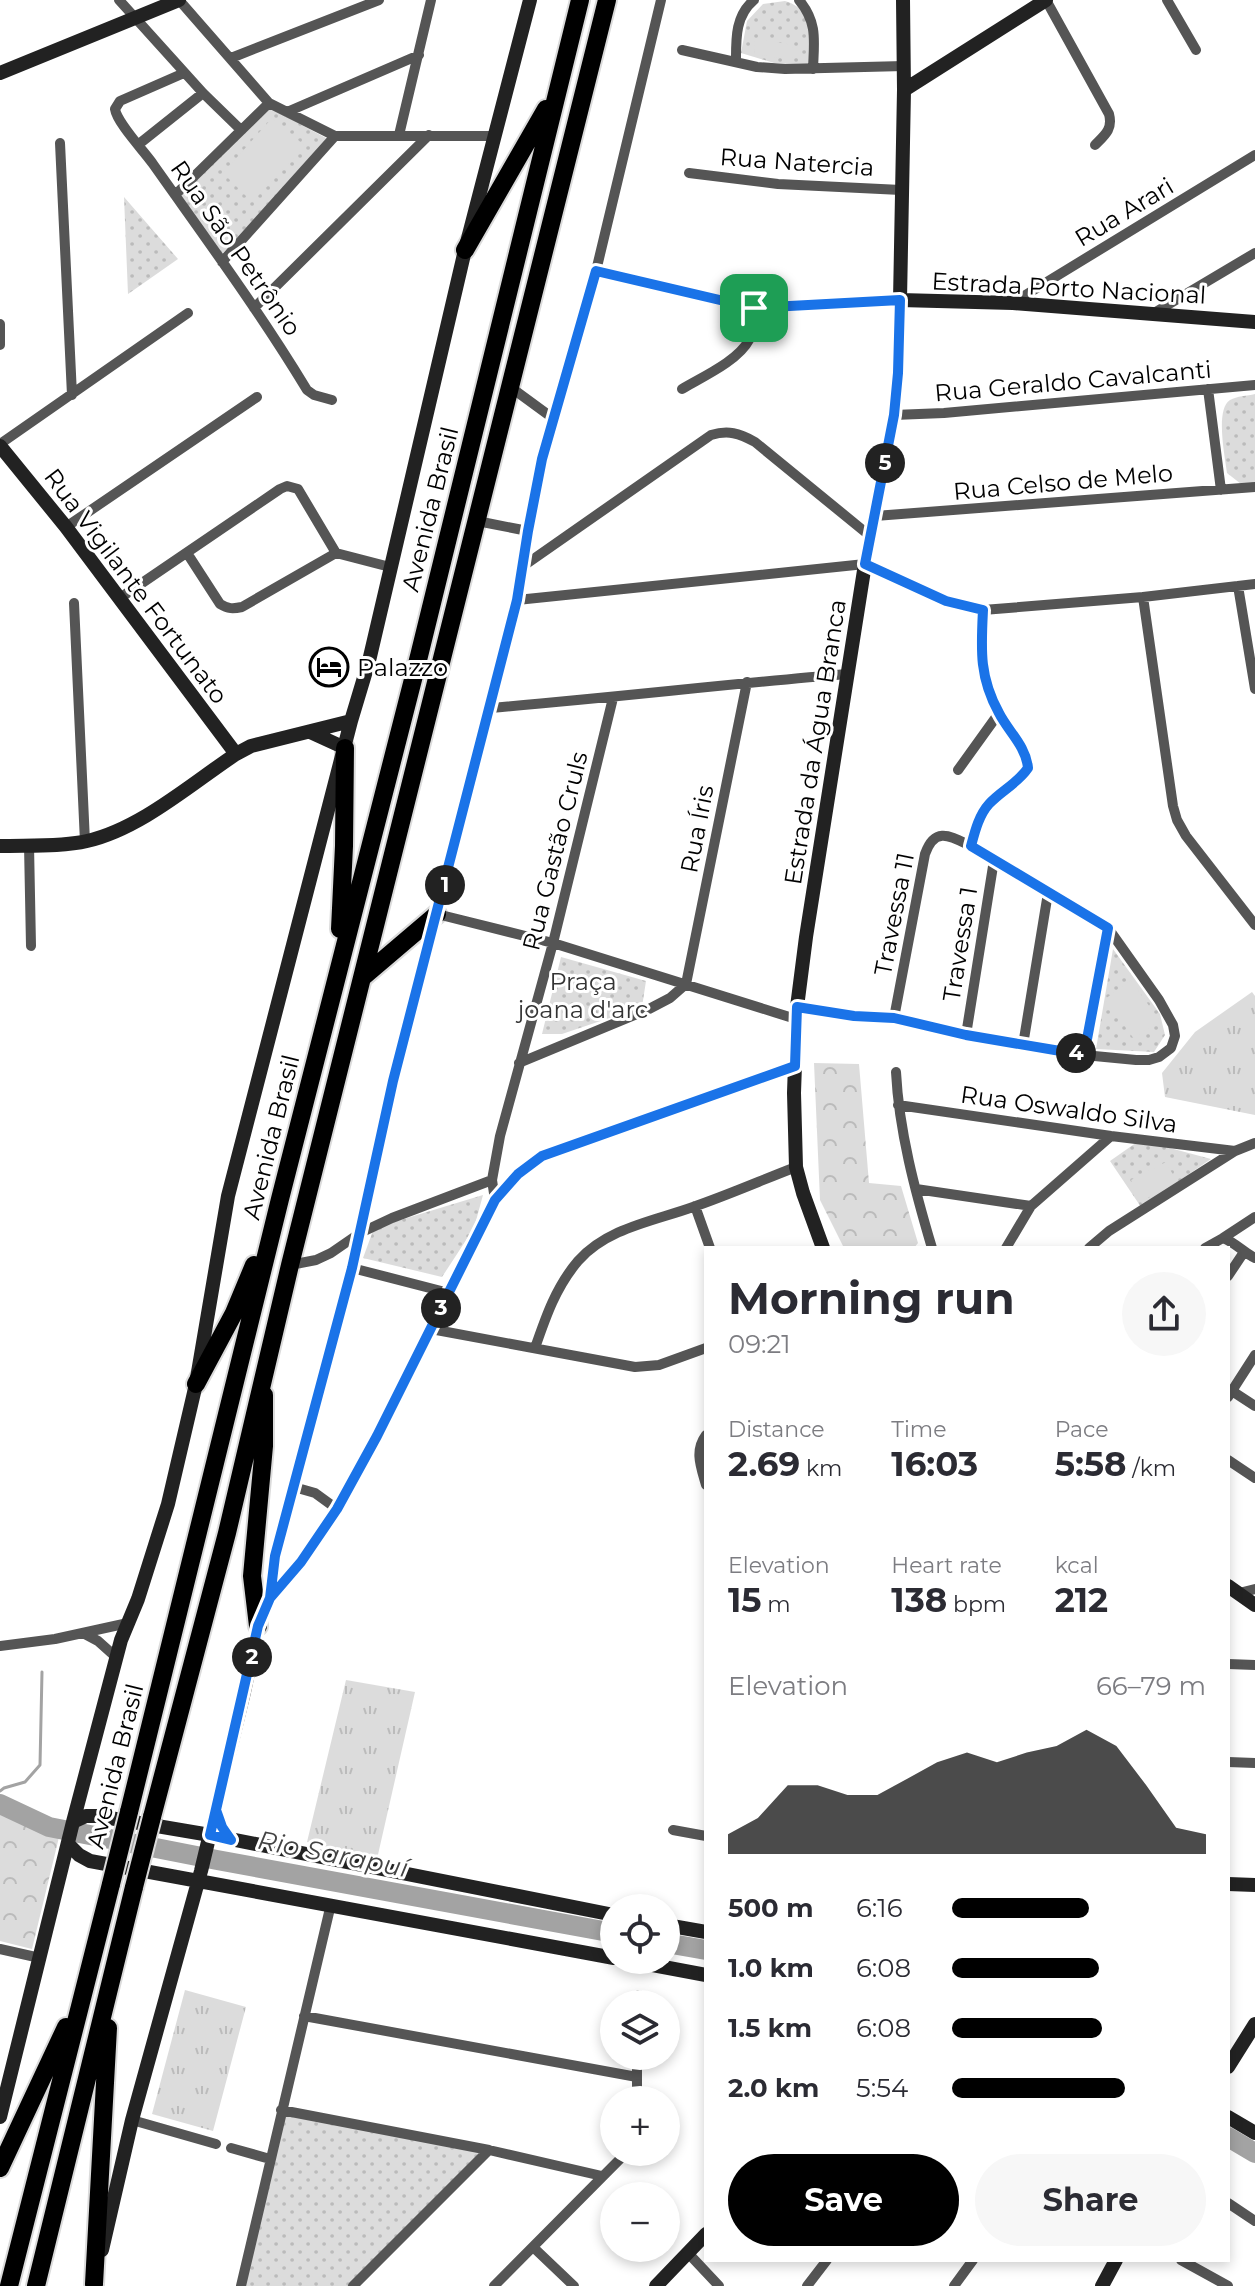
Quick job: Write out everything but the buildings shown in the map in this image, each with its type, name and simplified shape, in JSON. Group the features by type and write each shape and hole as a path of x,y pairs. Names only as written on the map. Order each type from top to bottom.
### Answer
{"highway":[{"name":"Avenida Brasil","path":"9,2286 334,984 419,656 580,0"},
{"name":"Avenida Brasil","path":"36,2286 134,1887 227,1533 263,1373 607,0"},
{"path":"465,250 557,89"},
{"path":"334,984 341,921 345,748"},
{"path":"363,977 437,914"},
{"path":"196,1384 234,1313 280,1199"},
{"path":"258,1626 252,1576 264,1446 263,1373"},
{"path":"94,2285 111,1982"},
{"path":"0,2168 86,1984"}],"street":[{"path":"119,0 184,73 241,130"},
{"path":"0,73 179,0 269,103 335,136 495,136"},
{"path":"231,58 379,0"},
{"path":"399,135 431,0"},
{"name":"Avenida Brasil","path":"1,2111 117,1658 168,1504 196,1384 228,1196 369,661 465,250 530,0"},
{"path":"94,2285 132,2120 198,1884 258,1626 270,1598 275,1556 352,1268 393,1081 517,600 542,459 596,271 661,0"},
{"path":"736,62 738,26 754,0"},
{"path":"799,0 808,10 813,24 813,69"},
{"name":"Estrada da Água Branca","path":"822,1246 796,1167 797,1013 847,674 894,415 900,300 903,0"},
{"path":"904,90 1046,0 1109,114 1109,131 1095,145"},
{"path":"1167,0 1196,50"},
{"path":"682,50 785,69 904,66"},
{"path":"287,112 419,55"},
{"name":"Rua São Petrônio","path":"184,73 120,101 115,109 116,117 139,144 222,262 307,390 332,400"},
{"path":"139,144 203,93"},
{"path":"175,195 269,103"},
{"path":"254,308 429,135"},
{"path":"222,262 335,136"},
{"path":"60,143 72,395"},
{"name":"Rua Arari","path":"1013,303 1255,155"},
{"name":"Rua Natercia","path":"689,173 778,184 901,190"},
{"path":"1152,314 1255,253"},
{"name":"Estrada Porto Nacional","path":"596,271 754,308 900,300 1013,303 1255,322"},
{"path":"682,389 744,348 750,337 754,308"},
{"path":"0,445 188,313"},
{"path":"0,324 0,345"},
{"name":"Rua Geraldo Cavalcanti","path":"894,415 1255,385"},
{"path":"509,386 554,419"},
{"path":"1208,389 1221,490"},
{"path":"66,527 257,397"},
{"path":"522,567 711,435 723,432 742,435 755,442 870,536"},
{"name":"Rua Vigilante Fortunato","path":"0,445 66,527 236,754"},
{"path":"120,598 287,486 298,489 336,553"},
{"name":"Rua Celso de Melo","path":"875,516 1255,487"},
{"path":"477,521 528,531"},
{"path":"187,553 220,604 234,609 336,553 390,567"},
{"path":"517,600 865,564 946,601 983,610 1255,584"},
{"path":"1238,586 1255,689"},
{"path":"1143,597 1177,820 1255,925"},
{"path":"74,603 85,842"},
{"path":"971,846 983,811 1028,768 1024,752 999,713 982,671 983,610"},
{"path":"490,708 847,674"},
{"name":"Rua Íris","path":"686,984 747,682"},
{"name":"Rua Gastão Cruls","path":"495,1200 492,1180 500,1136 553,943 613,698"},
{"path":"958,770 999,713"},
{"path":"0,846 85,842 115,832 139,820 251,746 351,721"},
{"path":"309,732 345,748"},
{"name":"Travessa 11","path":"894,1018 925,854 929,842 936,836 951,836 1108,928 1173,1025 1175,1036 1171,1048 1159,1057 1136,1060 1084,1055"},
{"path":"29,845 31,946"},
{"name":"Travessa 1","path":"966,1035 994,860"},
{"path":"1023,1045 1048,893"},
{"path":"437,914 553,943 686,984 797,1013 894,1018 966,1035 1084,1055 1108,928"},
{"path":"519,1063 649,1009 670,998 686,984"},
{"path":"270,1598 301,1562 337,1509 495,1200 518,1174 542,1156 795,1066"},
{"path":"896,1072 898,1105 931,1246"},
{"name":"Rua Oswaldo Silva","path":"898,1105 1235,1151"},
{"path":"1007,1246 1031,1206 1111,1136"},
{"path":"1091,1246 1109,1231 1235,1151 1255,1143"},
{"path":"535,1348 551,1303 566,1277 596,1245 611,1235 796,1167"},
{"path":"290,1265 316,1260 392,1218 492,1180"},
{"path":"916,1189 1031,1206"},
{"path":"695,1206 709,1246"},
{"path":"1209,1246 1255,1217"},
{"path":"1223,1238 1234,1242 1255,1258"},
{"path":"1230,1273 1244,1252"},
{"path":"352,1268 449,1293"},
{"path":"431,1329 635,1367 672,1361 704,1349"},
{"path":"1255,1355 1230,1394 1255,1406"},
{"path":"704,1438 699,1452 704,1476"},
{"path":"1230,1461 1255,1478"},
{"path":"294,1487 315,1493 337,1509"},
{"path":"1233,1590 1255,1589"},
{"path":"1233,1590 1255,1605"},
{"path":"0,1646 128,1623"},
{"path":"83,1633 98,1641 117,1658"},
{"path":"1230,1664 1255,1665"},
{"path":"1230,1762 1255,1763"},
{"path":"216,1810 231,1840"},
{"path":"600,1912 231,1840 208,1842 98,1816 86,1816 71,1833 79,1855 90,1861 198,1884 331,1904 600,1955"},
{"path":"673,1830 704,1836"},
{"path":"1230,1884 1255,1885"},
{"path":"241,2286 331,1904"},
{"path":"680,1927 704,1932"},
{"path":"0,1949 40,1958"},
{"path":"680,1970 704,1975"},
{"path":"304,2016 637,2077"},
{"path":"1230,2064 1255,2024"},
{"path":"637,2070 637,2086"},
{"path":"281,2110 489,2150 602,2176"},
{"path":"1230,2118 1255,2133"},
{"path":"132,2120 216,2144"},
{"path":"231,2148 270,2159"},
{"path":"353,2286 489,2150"},
{"path":"494,2286 612,2166"},
{"path":"1230,2204 1255,2221"},
{"path":"656,2286 704,2236"},
{"path":"533,2247 574,2286"},
{"path":"688,2253 719,2286"},
{"path":"807,2286 825,2262"},
{"path":"954,2286 972,2262"},
{"path":"1102,2286 1115,2262"},
{"path":"1185,2262 1228,2286"}],"green space":[{"path":"785,1 802,11 807,19 809,66 774,63 741,53 747,21 763,4"},
{"path":"755,38 792,45 793,60 754,54"},
{"path":"268,107 328,139 222,254 178,196"},
{"path":"272,118 305,146 252,202 223,173"},
{"path":"124,197 178,259 128,294"},
{"path":"1255,394 1255,483 1241,484 1227,473 1223,413 1230,400"},
{"path":"1113,949 1160,1014 1165,1035 1154,1052 1096,1049"},
{"name":"Praça joana d'arc","path":"561,957 646,981 642,1007 562,1034 542,1034"},
{"path":"1131,980 1159,1020 1134,1039 1105,999"},
{"path":"1252,992 1255,996 1255,1115 1165,1097 1162,1073 1195,1032"},
{"path":"814,1063 859,1064 869,1183 901,1186 918,1243 916,1246 843,1246 820,1200"},
{"path":"1140,1140 1211,1159 1141,1207 1110,1161"},
{"path":"1166,1162 1177,1182 1142,1201 1131,1180"},
{"path":"483,1195 474,1228 442,1277 363,1258 374,1228"},
{"path":"346,1680 415,1692 377,1859 307,1842"},
{"path":"0,1809 49,1832 60,1833 32,1949 0,1941"},
{"path":"185,1990 246,2007 213,2131 152,2114"},
{"path":"281,2110 489,2150 352,2286 241,2286"}],"waterway":[{"name":"Rio Sarapuí","path":"0,1791 25,1782 40,1765 42,1672"},
{"name":"Rio Sarapuí","path":"0,1804 49,1827 600,1930"},
{"name":"Rio Sarapuí","path":"680,1945 704,1950"},
{"name":"Rio Sarapuí","path":"1230,2138 1255,2153"}],"place":[{"name":"Palazzo","path":"329,667"}],"route":[{"path":"754,308 596,271 542,459 517,600 393,1081 352,1268 275,1556 270,1598 258,1626 210,1835 231,1840 216,1810 258,1626 270,1598 301,1562 337,1509 495,1200 518,1174 542,1156 795,1066 797,1007 854,1016 894,1018 966,1035 1084,1055 1108,928 971,846 983,811 1028,768 1024,752 999,713 982,671 983,610 932,596 865,564 894,415 900,300 754,308"}]}
